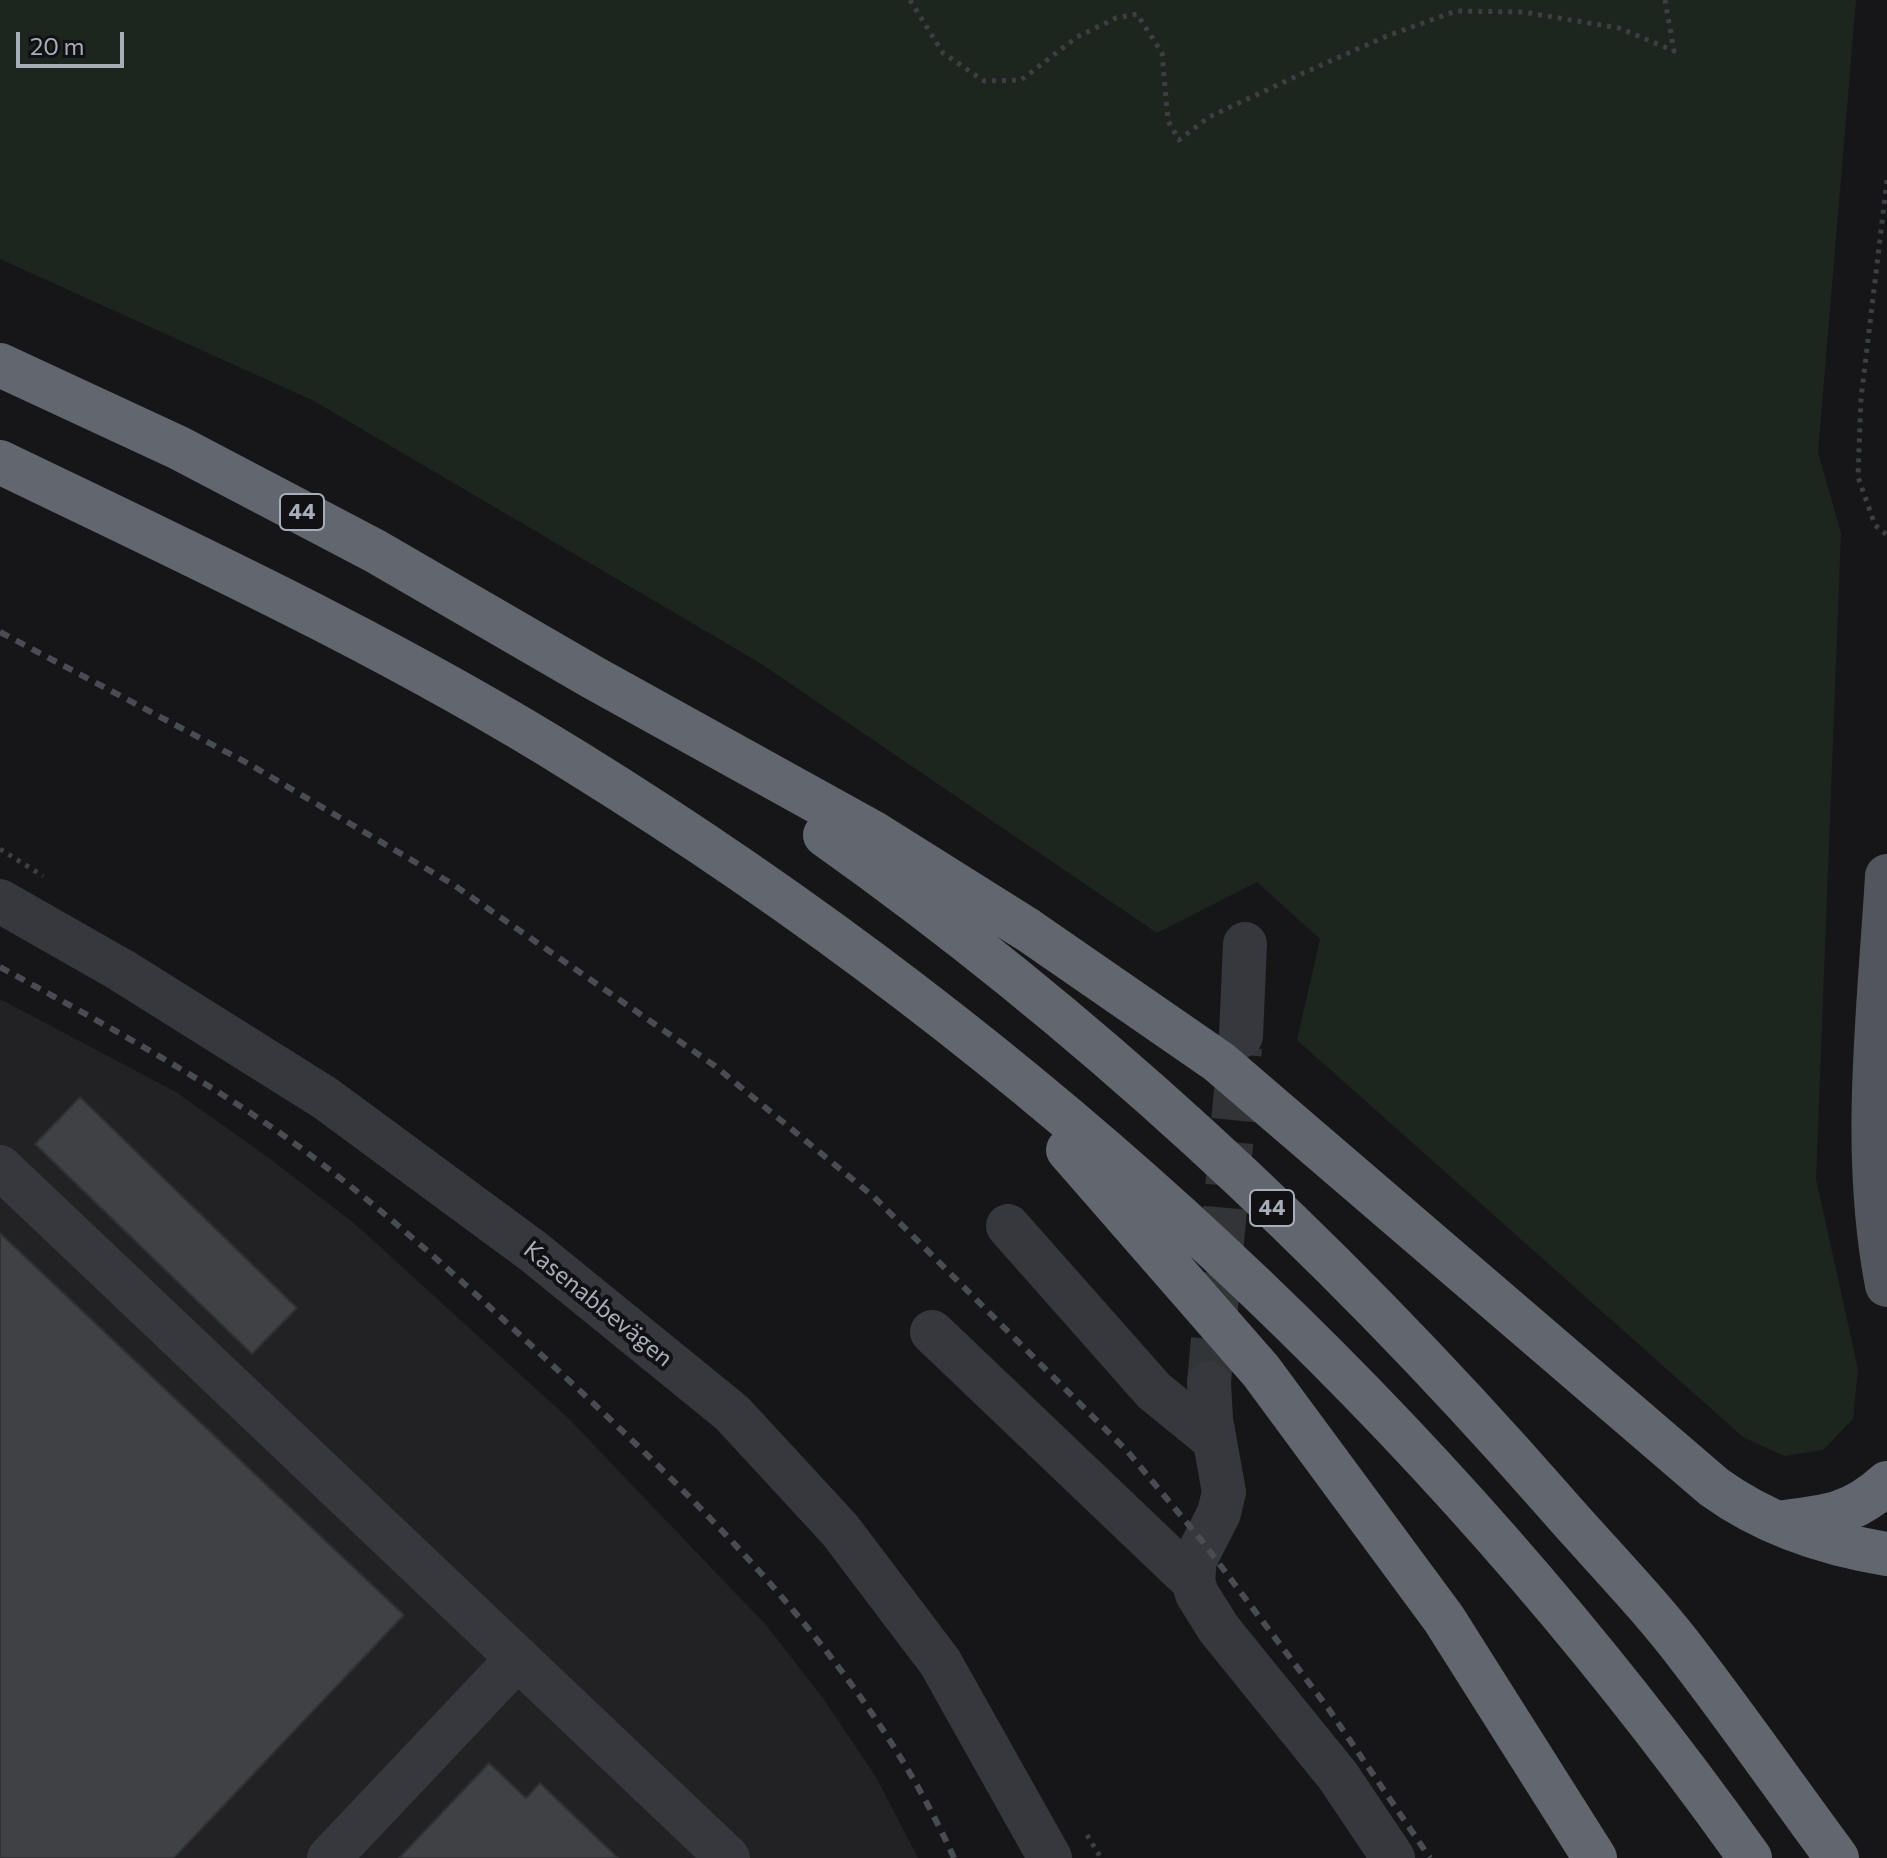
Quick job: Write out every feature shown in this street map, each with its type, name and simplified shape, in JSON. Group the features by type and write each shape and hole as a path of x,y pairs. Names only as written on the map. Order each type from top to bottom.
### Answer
{"highway":[{"name":"44","path":"0,365 179,448 361,543 594,678 917,900 1111,1059 1242,1177 1455,1389 1689,1656 1837,1858"},
{"path":"0,462 307,610 571,758 732,861 951,1020 1193,1228 1305,1334 1413,1445 1514,1557 1637,1707 1750,1858"},
{"path":"594,678 872,832 1028,930 1219,1062 1714,1487 1748,1512 1842,1547 1887,1554"},
{"path":"951,1020 1133,1222 1261,1371 1444,1619 1595,1858"},
{"path":"1776,1522 1836,1516 1871,1498 1887,1483"}],"main road":[{"path":"1887,876 1874,1100 1878,1238 1887,1285"},
{"path":"1874,1100 1887,1169"}],"street":[{"name":"Kasenabbevägen","path":"0,901 121,970 325,1098 534,1252 732,1413 840,1530 940,1662 1050,1858"},
{"path":"1241,1036 1245,944"},
{"path":"0,1167 728,1858"},
{"path":"1008,1226 1154,1391 1213,1439"},
{"path":"932,1332 1193,1581 1202,1606 1338,1776 1393,1858"},
{"path":"1193,1581 1202,1541 1223,1503 1220,1460 1213,1439 1209,1383"},
{"path":"329,1858 518,1658"}],"path":[{"path":"910,0 943,53 984,81 1021,80 1077,37 1116,18 1137,14 1162,53 1168,121 1179,140 1209,117 1301,74 1387,36 1456,11 1523,12 1619,28 1674,51 1665,0"},
{"path":"1887,180 1861,399 1858,477 1875,525 1887,535"}],"shaded area":[{"path":"0,0 1856,0 1818,452 1841,533 1816,1179 1858,1369 1853,1419 1823,1450 1784,1456 1743,1437 1297,1040 1320,939 1257,882 1157,933 760,663 314,401 0,259"},
{"path":"0,999 176,1092 269,1158 355,1224 568,1418 766,1625 823,1698 876,1777 918,1858 0,1858"}],"building":[{"path":"80,1097 297,1308 252,1354 35,1144"},
{"path":"0,1233 404,1615 174,1858 0,1858"},
{"path":"489,1763 526,1798 540,1783 618,1858 399,1858"}],"tunnel":[{"path":"1209,1383 1240,1047"}],"railway":[{"path":"0,632 249,764 454,885 715,1066 874,1197 1128,1452 1202,1541 1328,1708 1430,1858"},
{"path":"0,967 177,1067 280,1133 384,1214 548,1361 721,1530 828,1653 875,1718 918,1787 954,1858"}]}
